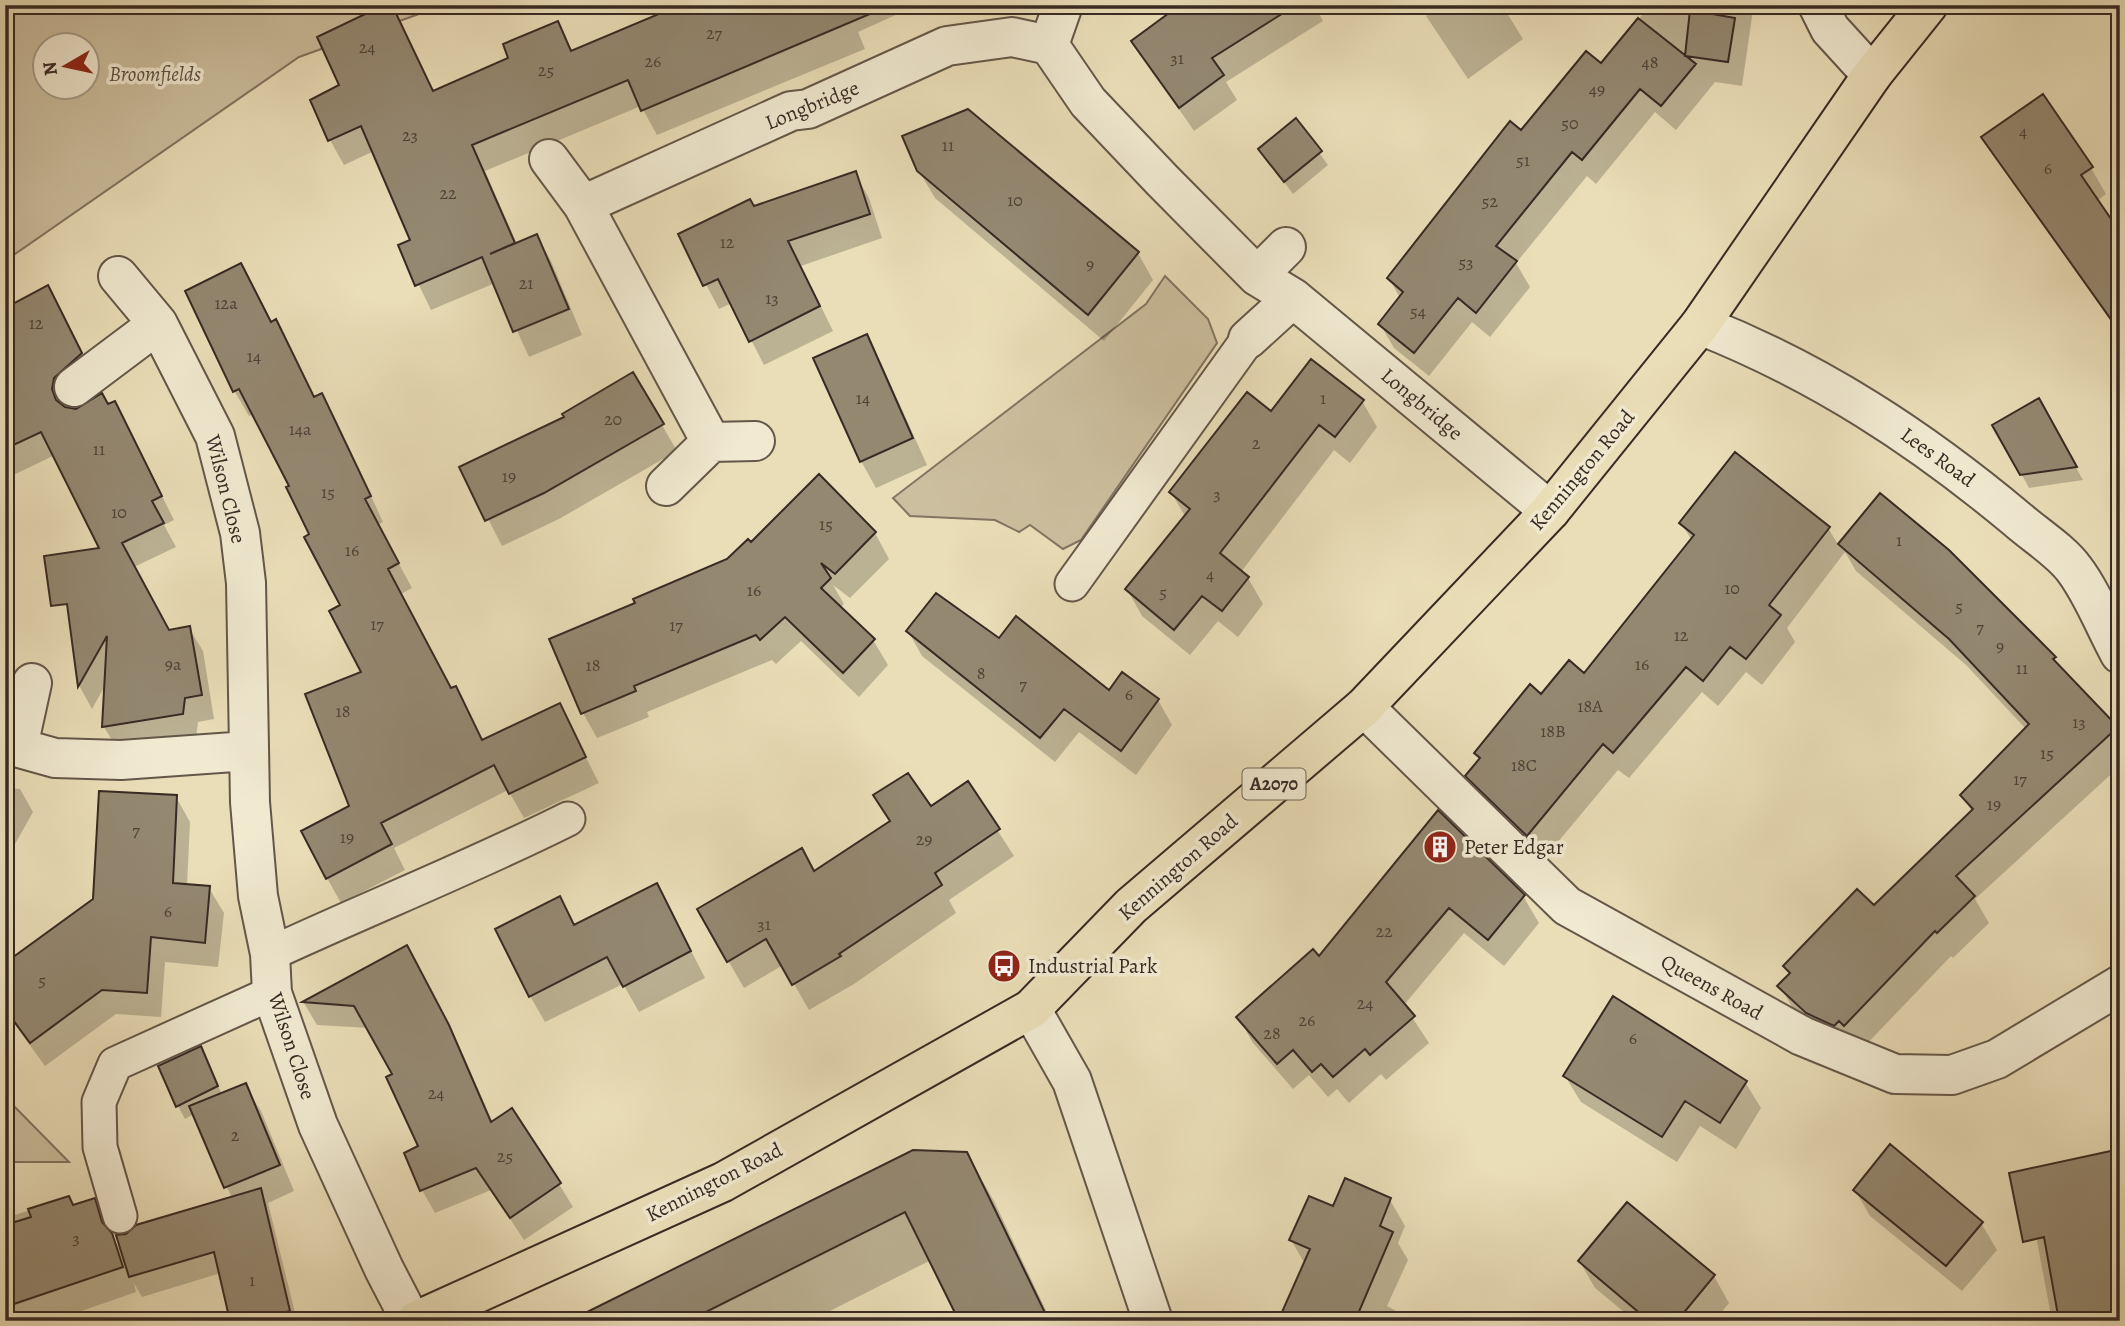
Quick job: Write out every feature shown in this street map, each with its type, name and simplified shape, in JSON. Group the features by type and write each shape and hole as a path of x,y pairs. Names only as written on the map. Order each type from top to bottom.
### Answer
{"main road":[{"name":"Kennington Road","path":"414,1321 723,1182 1031,1009 1131,906 1364,707 1550,511 1700,325 1872,75 1928,5"}],"street":[{"path":"1049,45 1063,5"},
{"path":"1818,5 1830,29 1872,75"},
{"name":"Longbridge","path":"583,205 791,111 808,109 947,46 1013,37 1049,45 1088,102 1257,276 1293,298 1550,511"},
{"path":"549,159 583,205 712,442"},
{"path":"1257,276 1286,247"},
{"name":"Wilson Close","path":"118,275 158,324 215,436 240,533 246,583 248,751 258,896 270,954 272,993 318,1125 384,1269 414,1321"},
{"path":"1248,340 1293,298"},
{"path":"74,387 158,324"},
{"name":"Lees Road","path":"1700,325 1732,337 1840,393 1906,432 1974,482 2074,568 2120,654"},
{"path":"666,486 712,442 754,441"},
{"path":"32,683 12,745 55,758 121,760 248,751"},
{"name":"Queens Road","path":"1364,707 1567,906 1802,1036 1895,1074 1952,1075 1997,1059 2120,985"},
{"path":"1031,1009 1072,1081 1153,1321"}],"lane":[{"path":"1072,584 1248,340"},
{"path":"270,954 407,891 479,863 568,819"},
{"path":"120,1216 100,1147 99,1102 115,1064 272,993"}],"green space":[{"name":"Broomfields","path":"5,5 444,5 299,57 5,261"},
{"path":"1165,276 1208,319 1217,343 1081,540 1063,549 1030,525 1019,532 995,520 910,516 893,498 1146,304"},
{"path":"5,1097 69,1162 5,1162"}],"building":[{"path":"384,5 392,5 433,91 508,58 503,44 558,21 571,51 680,5 891,5 641,111 628,80 472,145 515,243 490,254 537,234 569,309 513,332 482,257 415,286 398,245 410,240 361,126 328,141 310,100 339,85 317,37"},
{"path":"1180,5 1296,5 1212,58 1224,75 1179,108 1131,41"},
{"path":"1690,10 1735,18 1728,62 1685,56"},
{"path":"1638,18 1696,64 1661,106 1640,89 1582,160 1572,152 1496,246 1517,261 1476,313 1458,298 1414,353 1378,324 1403,292 1387,278 1510,121 1521,130 1586,51 1601,63"},
{"path":"2043,94 2093,167 2081,175 2120,232 2120,332 1981,137"},
{"path":"968,109 1139,252 1088,315 917,171 902,136"},
{"path":"1296,118 1322,151 1284,182 1258,149"},
{"path":"856,171 870,214 788,241 820,306 749,342 718,279 703,286 678,234 750,199 754,206"},
{"path":"241,263 271,322 276,319 314,397 322,393 371,496 365,499 399,563 388,569 451,688 456,686 482,740 560,703 586,757 509,794 494,765 381,823 392,844 326,879 301,831 349,806 305,694 361,672 329,611 340,605 304,537 309,534 286,487 289,486 239,389 233,392 185,291"},
{"path":"48,285 82,353 54,378 52,389 56,400 65,407 76,409 102,393 108,404 115,401 162,496 152,501 164,523 122,543 169,630 190,626 202,695 185,698 183,714 102,727 107,636 78,687 67,604 51,606 44,556 99,548 41,432 5,449 5,308"},
{"path":"867,334 913,438 860,462 813,358"},
{"path":"1311,359 1364,400 1335,437 1319,425 1220,553 1249,577 1222,611 1202,596 1174,630 1125,589 1190,509 1169,492 1247,392 1271,411"},
{"path":"633,372 664,424 544,493 485,521 459,467 564,417 562,414"},
{"path":"2039,398 2077,467 2020,475 1992,425"},
{"path":"1735,452 1830,527 1769,605 1781,615 1746,659 1730,647 1703,681 1686,667 1613,753 1603,744 1527,836 1465,776 1480,758 1474,753 1530,684 1541,694 1569,660 1584,673 1694,535 1679,523"},
{"path":"819,474 876,532 835,574 821,563 831,578 821,588 875,639 843,673 785,617 760,640 756,635 634,686 636,691 581,714 549,639 635,603 633,599 727,559 748,539 751,542"},
{"path":"1880,493 1949,550 2056,657 2053,659 2118,727 1956,876 1975,896 1937,933 1935,931 1844,1026 1839,1021 1834,1026 1806,1013 1777,986 1790,973 1783,966 1857,889 1874,905 1973,809 1960,795 2029,724 1949,639 1838,544"},
{"path":"936,593 999,638 1016,616 1109,690 1122,672 1159,699 1121,751 1064,709 1040,738 906,631"},
{"path":"908,773 931,806 968,781 1000,829 935,873 942,885 839,954 841,956 792,985 766,939 727,962 697,909 802,848 814,871 890,821 873,795"},
{"path":"99,791 177,795 173,883 210,886 205,943 151,937 147,993 102,990 30,1043 5,1009 5,963 93,899"},
{"path":"1438,810 1525,895 1488,940 1449,908 1386,982 1415,1016 1370,1055 1365,1049 1333,1077 1321,1064 1312,1072 1293,1050 1277,1064 1236,1017 1313,949 1319,956"},
{"path":"657,883 691,951 623,987 607,957 529,997 495,929 560,896 574,925"},
{"path":"407,945 449,1025 491,1122 512,1108 561,1183 510,1218 476,1168 420,1191 404,1153 418,1146 386,1077 392,1074 354,1006 302,1002"},
{"path":"1613,996 1747,1081 1720,1123 1685,1101 1662,1137 1563,1076"},
{"path":"201,1046 218,1086 176,1107 158,1066"},
{"path":"246,1083 280,1165 224,1188 189,1106"},
{"path":"1890,1144 1983,1222 1946,1266 1853,1190"},
{"path":"2120,1149 2120,1321 2059,1321 2044,1237 2023,1242 2009,1173"},
{"path":"913,1150 967,1152 1049,1321 959,1321 905,1212 688,1321 569,1321"},
{"path":"1345,1178 1391,1198 1380,1226 1393,1232 1355,1321 1278,1321 1310,1249 1289,1240 1309,1196 1333,1206"},
{"path":"261,1188 290,1311 248,1321 230,1321 214,1252 129,1277 116,1235 126,1234 136,1225"},
{"path":"69,1196 73,1205 95,1198 102,1222 112,1233 123,1267 5,1307 5,1225 31,1217 28,1209"},
{"path":"1627,1202 1715,1275 1677,1321 1649,1321 1578,1261"}],"place":[{"name":"Peter Edgar","path":"1440,847"},
{"name":"Industrial Park","path":"1004,966"}]}
